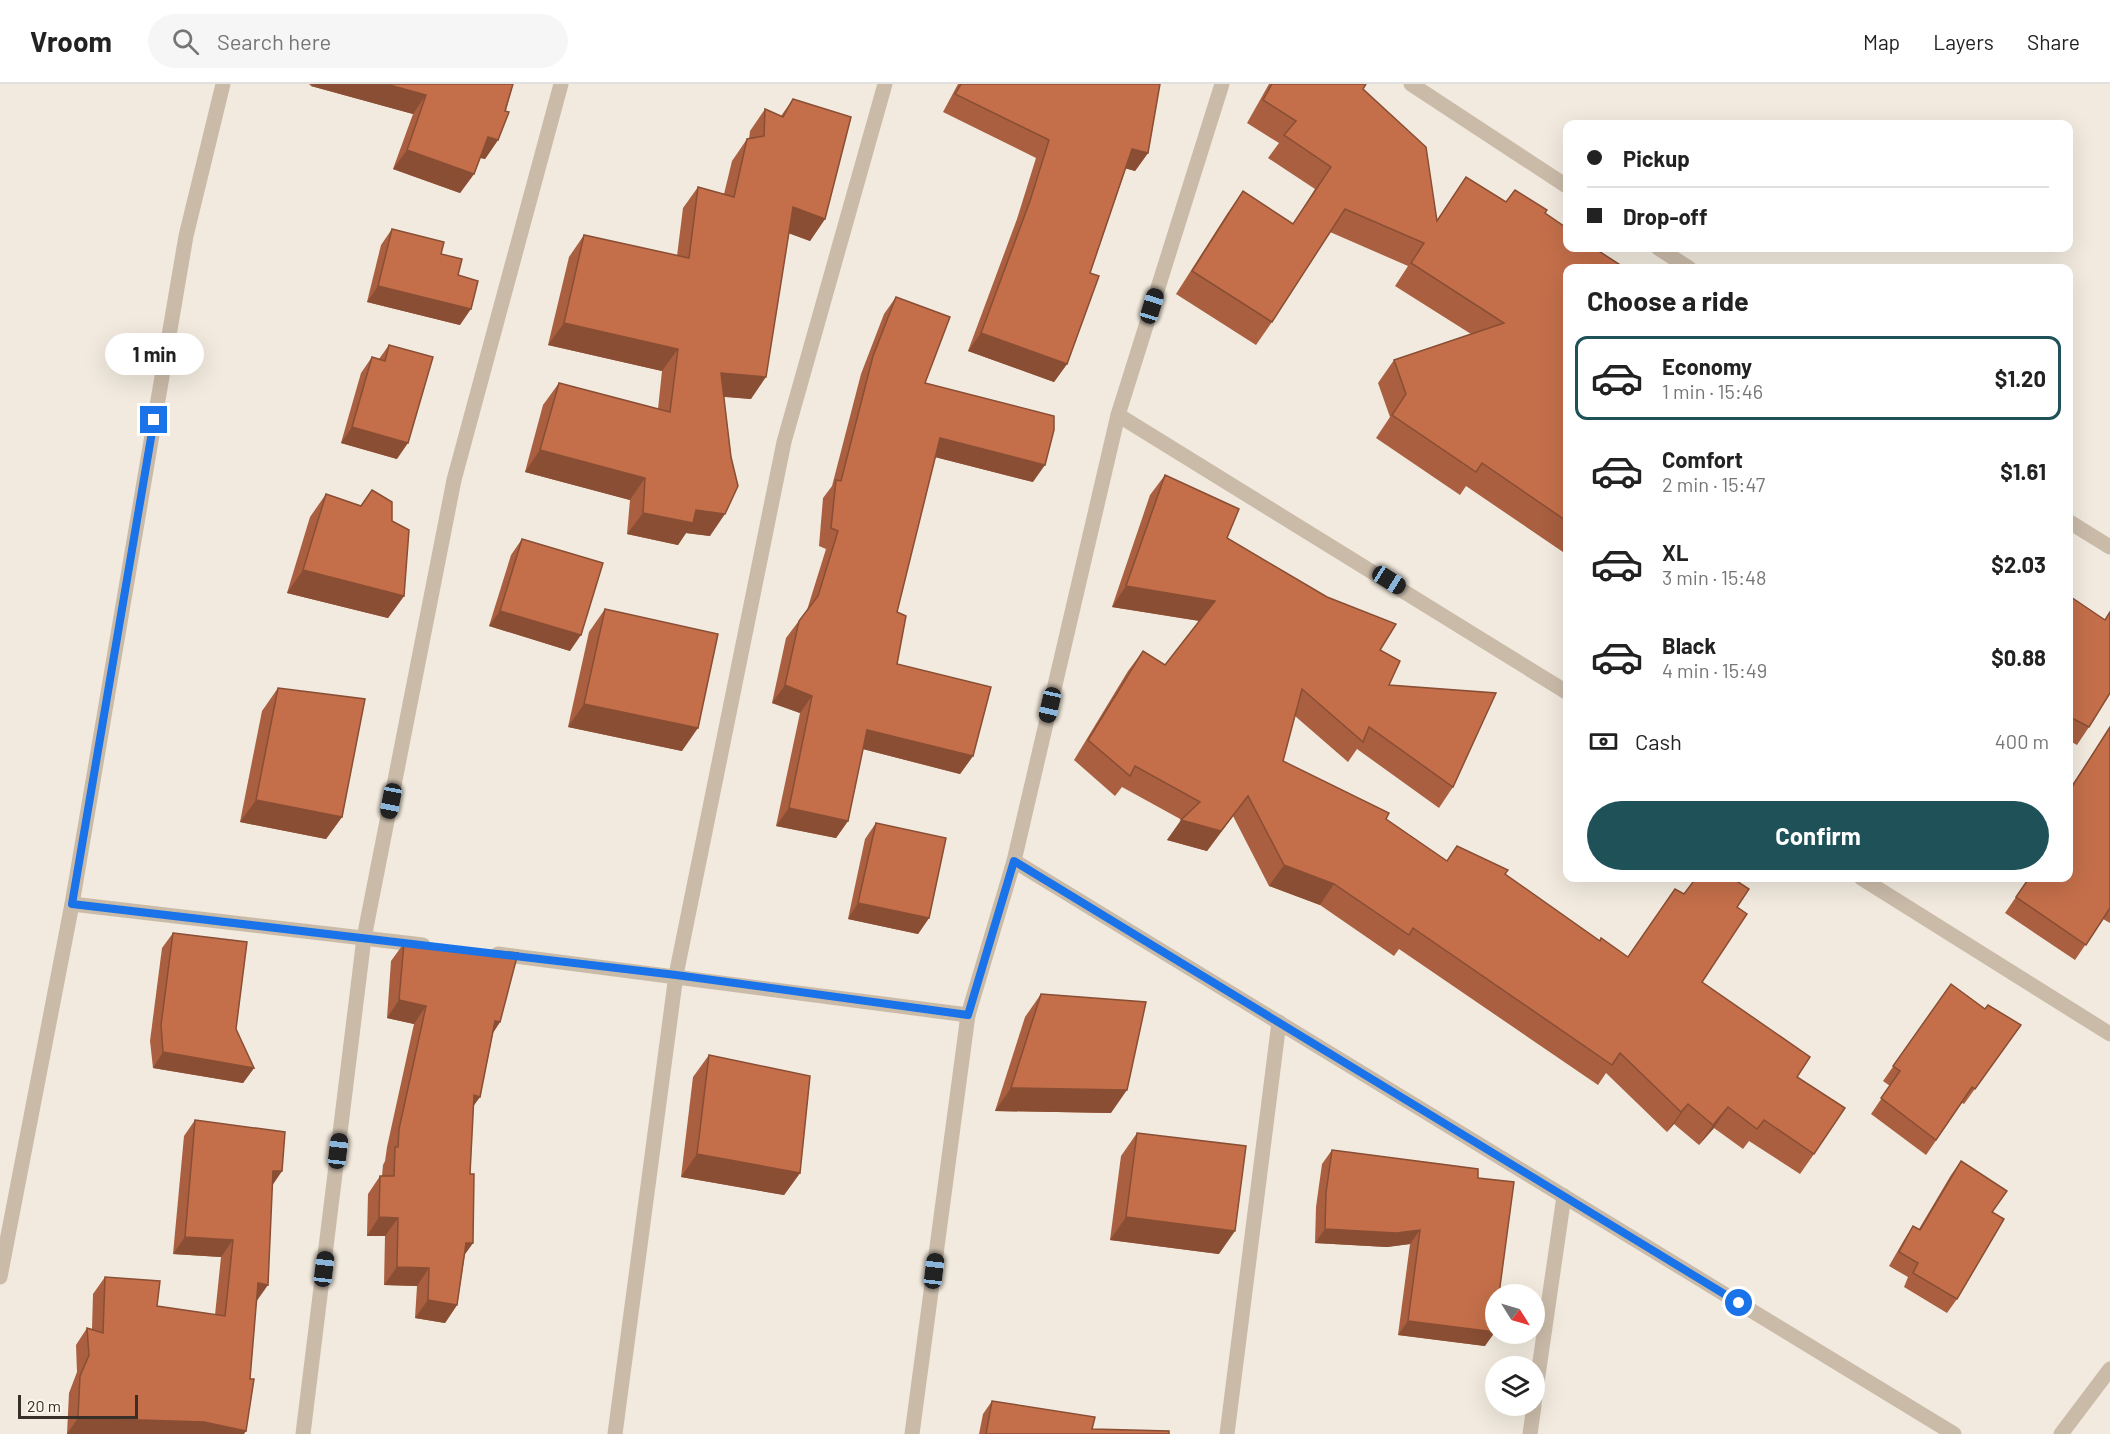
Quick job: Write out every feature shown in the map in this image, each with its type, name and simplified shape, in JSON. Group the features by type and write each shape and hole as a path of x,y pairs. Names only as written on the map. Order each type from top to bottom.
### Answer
{"street":[{"path":"0,1277 72,904 186,236 223,84"},
{"path":"303,1434 364,938 454,480 561,84"},
{"path":"615,1434 676,975 784,442 885,84"},
{"path":"1411,84 1563,184"},
{"path":"912,1434 968,1015 1014,861 1118,415 1216,85"},
{"path":"1664,252 1683,264"},
{"path":"1118,415 1563,690"},
{"path":"2073,524 2110,547"},
{"path":"1014,861 1954,1434"},
{"path":"1867,882 2110,1034"},
{"path":"72,904 434,946"},
{"path":"480,952 676,975 968,1015"},
{"path":"1227,1434 1279,1022"},
{"path":"1541,1356 1564,1196"},
{"path":"2061,1434 2110,1369"},
{"path":"1530,1434 1532,1416"}],"building":[{"path":"386,84 513,84 505,111 509,112 498,140 488,137 474,174 407,150 426,95"},
{"path":"961,84 1160,84 1148,153 1132,149 1090,273 1099,276 1067,364 981,333 1030,201 1049,140 955,94"},
{"path":"1272,84 1366,84 1363,89 1426,147 1437,221 1466,177 1506,202 1515,190 1547,210 1545,213 1563,226 1563,252 1600,252 1619,264 1563,264 1563,519 1482,463 1476,472 1392,415 1406,394 1394,360 1504,323 1411,263 1424,243 1345,209 1272,322 1192,271 1243,191 1293,224 1331,167 1284,135 1296,121 1263,100"},
{"path":"793,99 851,117 825,219 793,207 766,377 721,373 731,457 738,486 725,514 696,510 693,523 643,513 645,478 540,450 559,383 670,412 678,349 564,323 584,235 689,258 698,187 734,197 747,139 764,136 765,109 783,117"},
{"path":"392,229 444,242 441,254 462,259 458,275 478,281 471,309 378,286"},
{"path":"896,297 950,317 925,383 1054,416 1054,430 1045,465 940,438 897,612 906,616 897,664 991,687 973,756 867,730 848,821 789,808 812,696 785,685 799,621 818,596 838,531 831,528 836,480 841,481 873,356"},
{"path":"389,345 433,357 408,443 352,427 372,357 385,361"},
{"path":"1165,475 1239,509 1227,538 1327,597 1396,624 1380,650 1400,661 1389,685 1496,693 1453,787 1369,727 1363,742 1302,689 1283,761 1389,813 1386,819 1447,861 1457,846 1508,870 1505,874 1600,941 1601,938 1628,957 1675,889 1684,894 1693,882 1738,882 1749,889 1737,907 1747,914 1702,982 1810,1057 1797,1077 1845,1108 1814,1154 1764,1120 1757,1129 1728,1107 1713,1125 1688,1104 1681,1112 1620,1053 1612,1065 1413,928 1409,935 1334,884 1284,865 1248,796 1221,831 1181,820 1200,802 1135,766 1130,776 1088,740 1143,651 1165,665 1215,601 1126,586"},
{"path":"372,490 392,502 392,521 409,530 404,596 303,570 326,494 361,506"},
{"path":"522,539 603,563 581,635 500,611"},
{"path":"2073,598 2105,620 2110,612 2110,693 2089,727 2073,719"},
{"path":"605,609 718,634 698,728 584,704"},
{"path":"278,688 365,699 342,817 256,800"},
{"path":"2110,727 2110,908 2086,945 2016,897 2026,882 2073,882 2073,785"},
{"path":"876,823 946,838 929,918 858,903"},
{"path":"173,933 247,942 236,1029 254,1068 163,1052 161,1025"},
{"path":"404,943 518,953 500,1022 495,1021 480,1097 474,1095 470,1174 474,1174 473,1243 466,1243 457,1305 428,1300 429,1268 397,1267 398,1218 379,1217 380,1176 394,1176 395,1147 398,1147 399,1129 426,1006 399,1000"},
{"path":"1951,984 1985,1009 1988,1005 2021,1025 1975,1089 1972,1087 1936,1140 1881,1098 1900,1071 1893,1066"},
{"path":"1041,994 1146,1002 1127,1090 1011,1088"},
{"path":"709,1055 810,1076 800,1173 697,1154"},
{"path":"195,1120 285,1132 282,1171 273,1171 268,1285 258,1283 250,1379 254,1379 246,1431 204,1422 78,1418 80,1376 89,1355 87,1328 103,1333 105,1277 160,1281 157,1306 225,1316 233,1240 185,1237"},
{"path":"1137,1133 1246,1146 1235,1231 1126,1217"},
{"path":"1332,1150 1478,1169 1478,1178 1514,1182 1500,1284 1485,1284 1485,1331 1408,1321 1420,1230 1396,1233 1325,1229 1326,1193"},
{"path":"1961,1161 2007,1191 1992,1212 2004,1219 1957,1299 1913,1273 1918,1263 1899,1252 1913,1226 1920,1230"},
{"path":"992,1401 1095,1417 1092,1429 1169,1431 1169,1434 986,1434"}],"route":[{"path":"154,420 72,904 676,975 968,1015 1014,861 1739,1303"}]}
